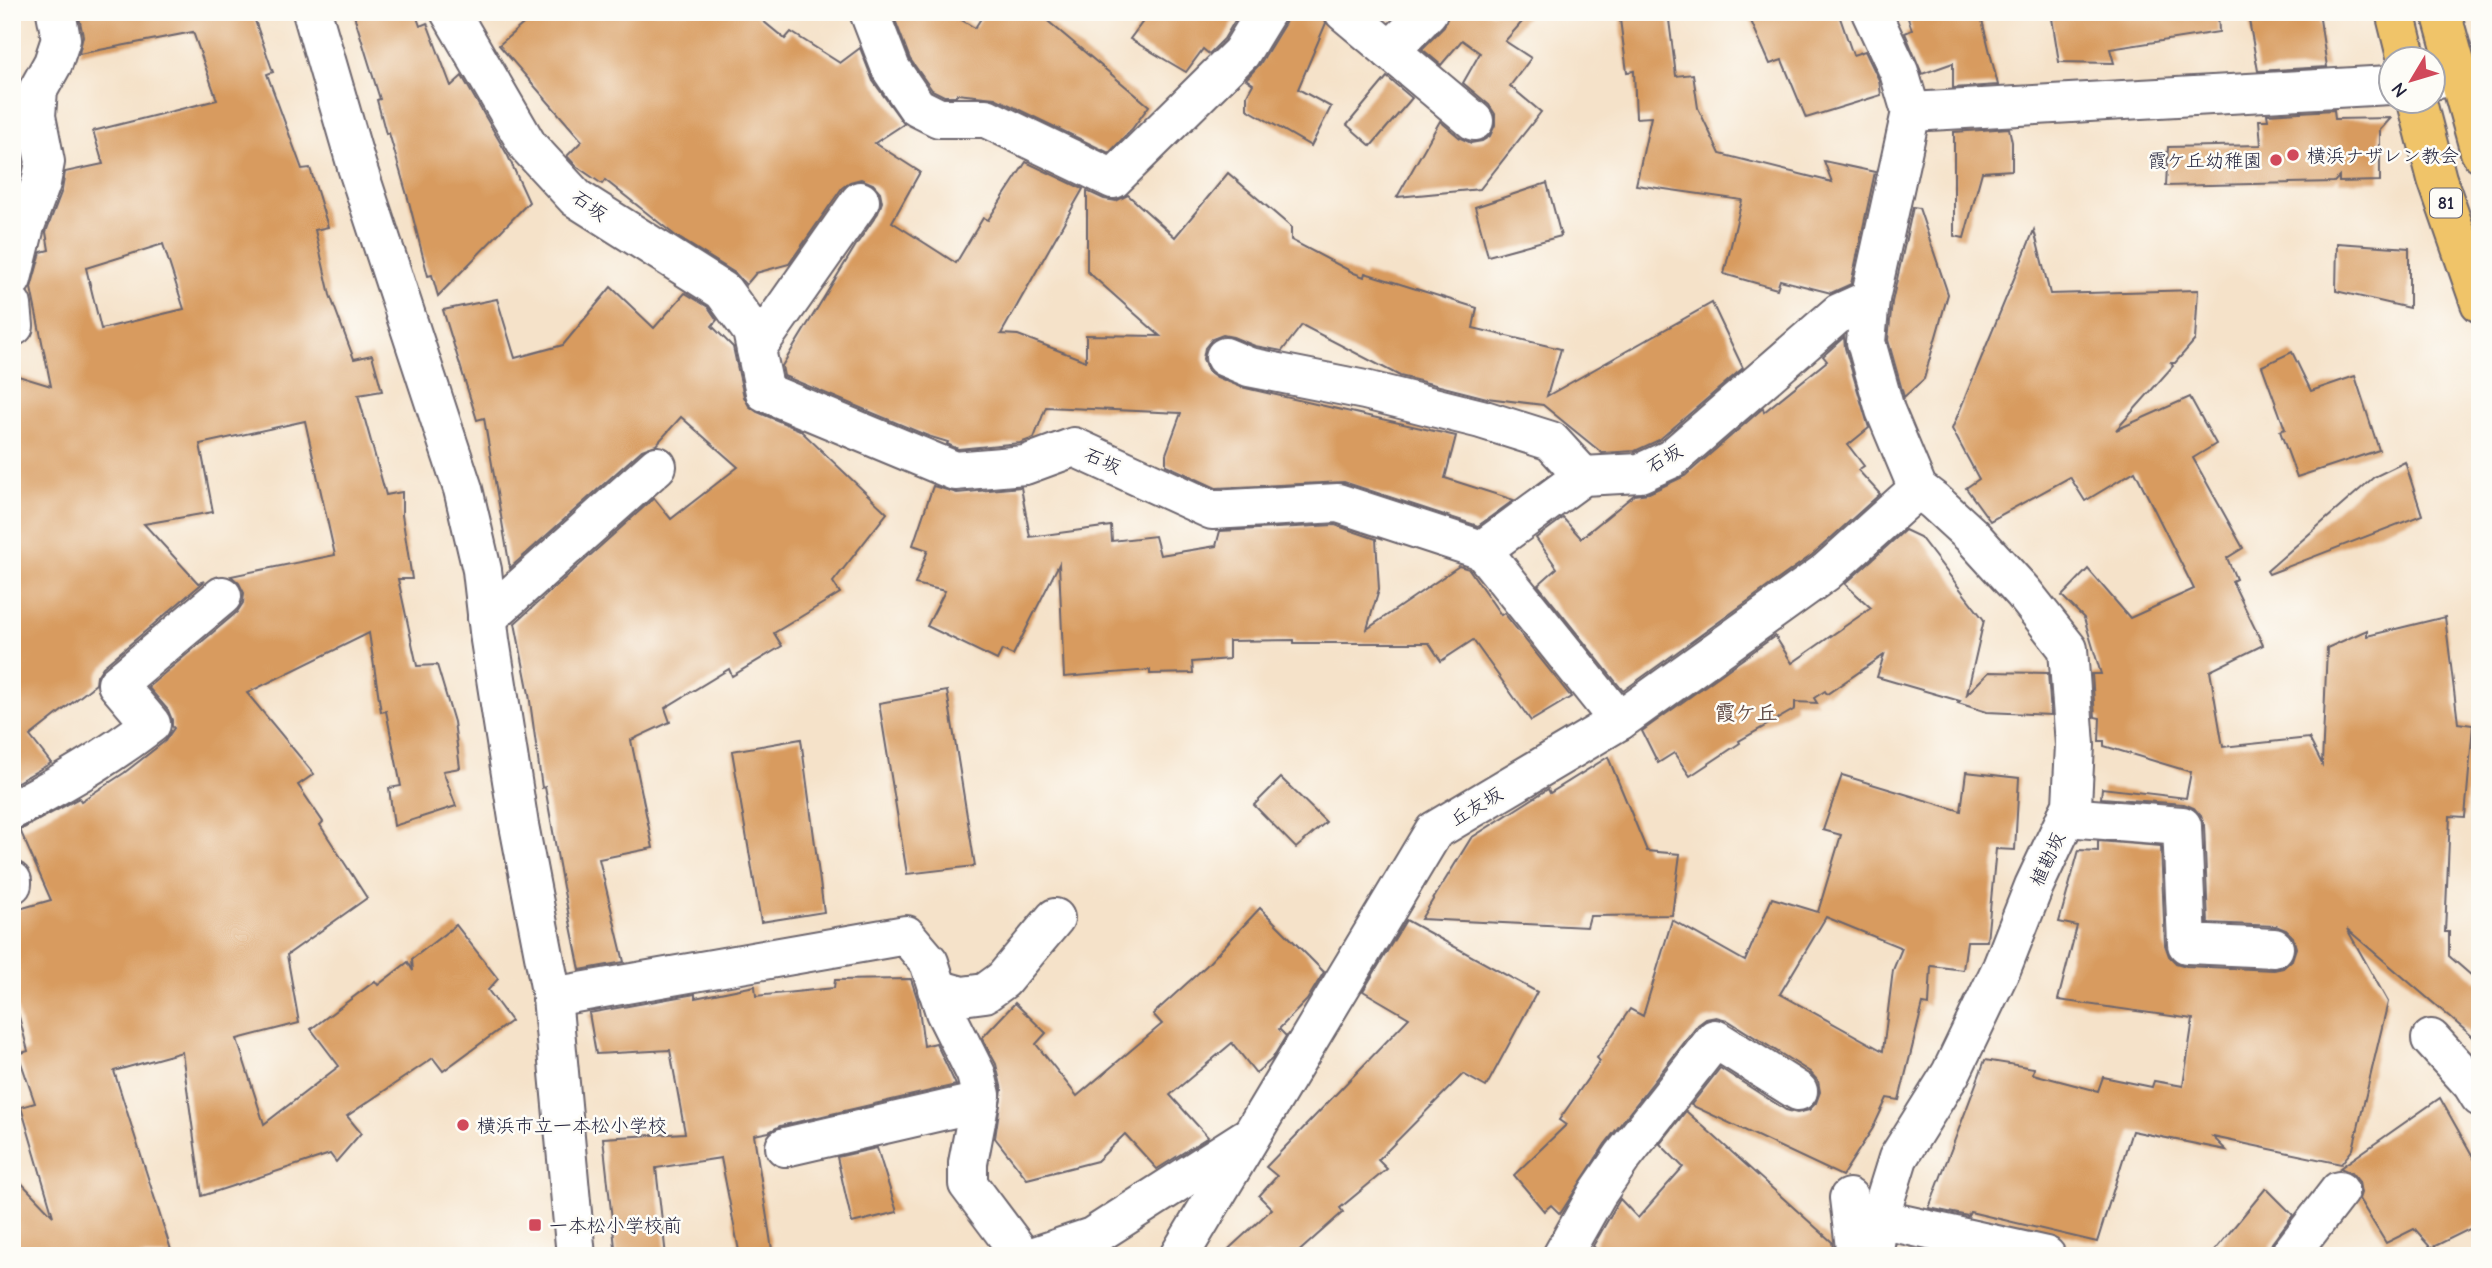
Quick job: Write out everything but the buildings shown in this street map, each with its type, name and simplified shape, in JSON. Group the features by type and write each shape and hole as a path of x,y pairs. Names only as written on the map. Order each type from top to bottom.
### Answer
{"main road":[{"path":"2395,12 2404,46"},
{"path":"2441,12 2443,46"},
{"path":"2446,80 2480,152"},
{"name":"81","path":"2421,116 2437,179 2480,303"}],"street":[{"path":"14,267 41,183 45,162 36,116 38,90 53,63 61,38 57,12"},
{"path":"312,12 357,167 463,489 482,570 519,825 552,997 576,1256"},
{"name":"石坂","path":"450,12 528,146 576,198 723,291 752,331 765,392 955,471 1025,465 1074,447 1212,510 1338,503 1482,550"},
{"path":"869,12 891,69 917,107 939,118 986,118 1113,179 1241,54 1266,12"},
{"path":"1344,12 1474,121"},
{"path":"1390,51 1427,12"},
{"path":"1871,12 1899,72 1912,111 1870,299 1866,342 1885,410 1918,489"},
{"path":"1912,111 2376,86"},
{"path":"756,349 860,201"},
{"name":"石坂","path":"1583,476 1640,473 1671,459 1839,313 1870,299"},
{"path":"1225,357 1249,367 1365,390 1481,419 1551,441 1583,476 1482,550 1619,721"},
{"path":"487,618 657,466"},
{"name":"丘友坂","path":"1180,1256 1434,831 1619,721 1826,572 1918,489"},
{"name":"植勘坂","path":"1872,1256 1879,1219 1898,1158 1951,1073 2002,967 2034,886 2072,804 2075,745 2068,649 1971,535 1918,489"},
{"path":"12,810 110,755 151,724 117,684 222,596"},
{"path":"2066,817 2182,827 2187,944 2274,948"},
{"path":"937,989 962,996 985,993 1003,980 1055,918"},
{"path":"552,997 906,934 929,962 945,1012 976,1074 981,1095 968,1163 968,1184 1022,1256"},
{"path":"1562,1256 1597,1194 1623,1156 1715,1039 1798,1091"},
{"path":"2431,1040 2472,1084 2480,1097"},
{"path":"785,1147 980,1102"},
{"path":"1035,1256 1092,1237 1250,1136"},
{"path":"2289,1256 2339,1191"},
{"path":"1849,1198 1856,1256"},
{"path":"1879,1219 2046,1256"}],"place":[{"name":"横浜ナザレン教会","path":"2293,155"},
{"name":"霞ケ丘幼稚園","path":"2276,160"},
{"name":"横浜市立一本松小学校","path":"463,1125"},
{"name":"一本松小学校前","path":"535,1225"}],"district":[{"name":"霞ケ丘","path":"1746,713"}]}
